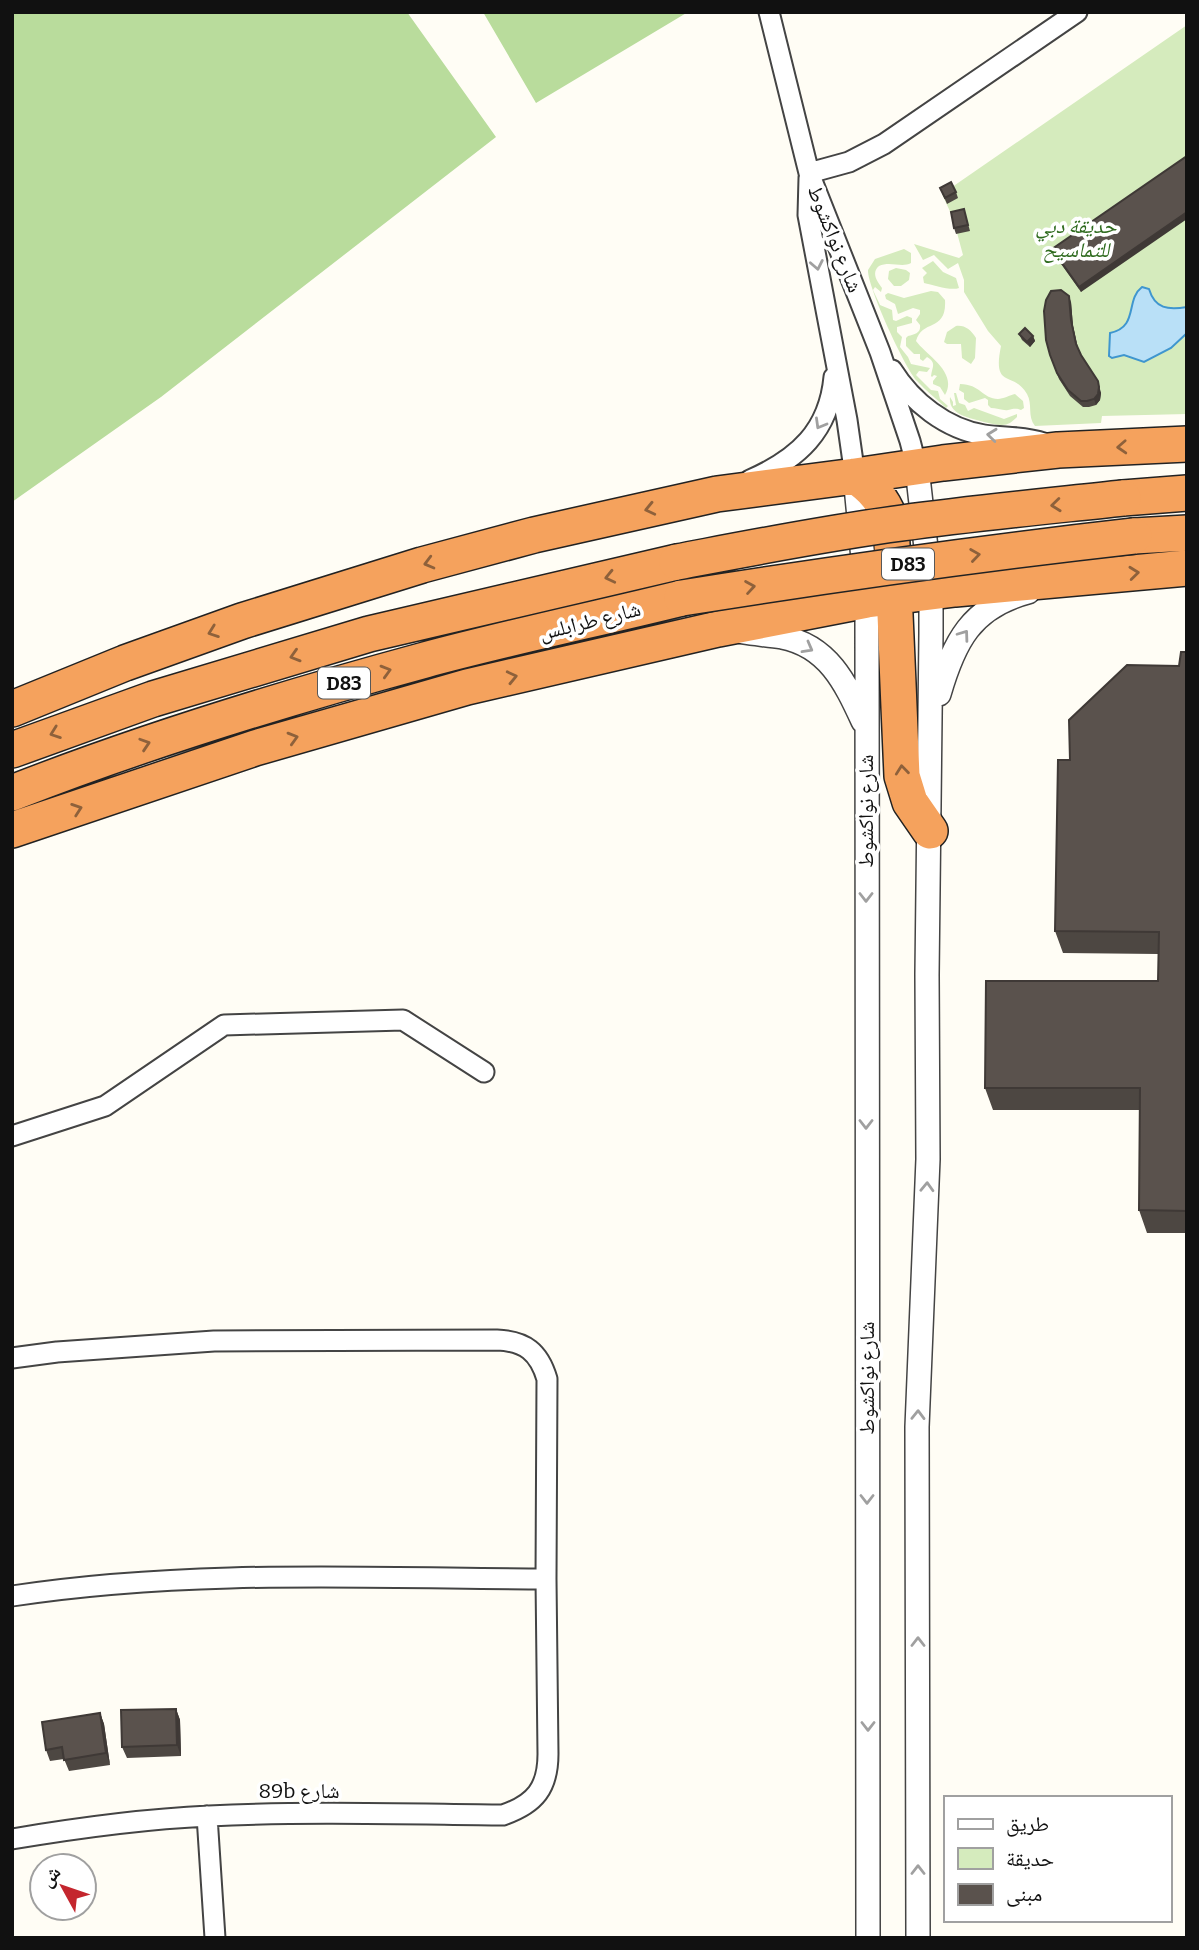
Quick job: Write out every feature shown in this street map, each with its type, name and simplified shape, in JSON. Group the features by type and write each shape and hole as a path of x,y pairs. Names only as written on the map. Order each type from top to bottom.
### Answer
{"highway":[{"path":"12,709 125,663 229,626 422,565 534,535 717,494 1058,450 1187,444"},
{"path":"855,477 874,491 887,510 892,534 881,598 902,776 910,802 930,831"},
{"name":"شارع طرابلس","path":"12,750 153,699 369,634 677,562 899,523 1011,509 1187,493"},
{"name":"شارع طرابلس","path":"12,793 91,762 255,708 427,660 682,598 1007,550 1187,533"},
{"path":"12,830 255,748 441,695 718,629 881,598 1187,568"}],"street":[{"path":"769,12 809,173 849,162 884,144 1077,12"},
{"name":"شارع نواكشوط","path":"809,173 880,352 911,441 917,468 931,592 928,1158 917,1427 918,1938"},
{"name":"شارع نواكشوط","path":"809,173 808,215 850,435 855,477"},
{"path":"880,352 898,379 915,398 936,415 956,426 983,434 1032,439 1058,450"},
{"path":"717,494 779,466 805,446 815,433 833,395 836,359"},
{"path":"931,721 948,663 973,623 985,612 1008,599 1082,578"},
{"name":"شارع نواكشوط","path":"868,1938 867,731 881,598"},
{"path":"718,629 784,637 812,649 825,658 844,681 867,731"},
{"path":"12,1136 105,1106 224,1025 403,1020 484,1072"},
{"name":"89b شارع","path":"12,1358 226,1340 497,1340 524,1345 535,1354 547,1379 548,1754 548,1770 543,1786 533,1800 503,1815 279,1813 207,1816 99,1825 12,1839"},
{"path":"12,1596 194,1578 546,1579"},
{"path":"207,1816 215,1938"}],"green space":[{"path":"12,12 407,12 496,137 161,397 12,502"},
{"path":"483,12 688,12 536,103"},
{"name":"حديقة دبي للتماسيح","path":"1187,25 1187,414 1102,416 1101,423 1035,426 1027,394 1016,383 1005,378 999,369 1001,346 988,331 964,292 964,280 958,263 948,269 934,255 923,260 914,244 959,258 963,255 953,218 942,194"},
{"path":"904,249 911,253 911,263 879,266 875,274 882,288 881,292 875,287 873,290 868,270 875,259"},
{"path":"933,261 943,272 956,278 959,288 924,283 923,277 927,273 922,268"},
{"path":"896,268 910,273 909,280 901,286 894,286 888,279 889,271"},
{"path":"931,291 938,292 945,300 945,310 938,321 919,334 916,341 940,365 948,379 945,395 940,387 933,384 937,376 931,376 932,361 927,357 923,361 920,354 914,354 906,346 906,338 920,330 916,320 920,310 913,308 898,314 895,304 886,299 885,295 888,293 904,298"},
{"path":"874,293 880,305 892,310 893,320 907,316 912,318 912,323 897,327 897,332 902,337 900,347 911,364 930,368 927,372 919,371 916,375 931,390 938,391 940,399 948,406 946,408 920,385 911,373"},
{"path":"956,326 967,329 976,338 975,358 971,364 962,358 961,344 944,342 947,332"},
{"path":"960,384 972,386 993,398 1000,399 1015,394 1023,401 1024,408 991,408 985,398 969,403 964,399 964,393 959,390"},
{"path":"954,393 959,403 965,405 968,411 974,408 1004,419 1017,414 1017,417 1002,425 967,417 956,412 950,403 950,397 953,406 956,405"}],"water":[{"path":"1142,287 1149,289 1155,301 1163,307 1187,307 1187,333 1171,348 1144,362 1124,355 1112,358 1109,356 1110,333 1125,325 1137,292"}],"building":[{"path":"1187,156 1187,212 1079,287 1052,249"},
{"path":"951,182 956,192 945,198 940,188"},
{"path":"964,209 968,225 954,228 951,212"},
{"path":"1061,290 1069,296 1076,344 1098,381 1098,394 1087,401 1081,401 1068,390 1057,373 1046,340 1046,300 1051,291"},
{"path":"1025,328 1033,336 1027,342 1019,334"},
{"path":"1181,652 1187,652 1187,1211 1139,1210 1140,1088 985,1088 986,981 1158,981 1159,932 1055,931 1058,760 1070,760 1069,720 1127,665 1179,666"},
{"path":"176,1709 177,1745 122,1747 121,1710"},
{"path":"100,1713 106,1753 64,1760 62,1747 46,1750 42,1722"}]}
